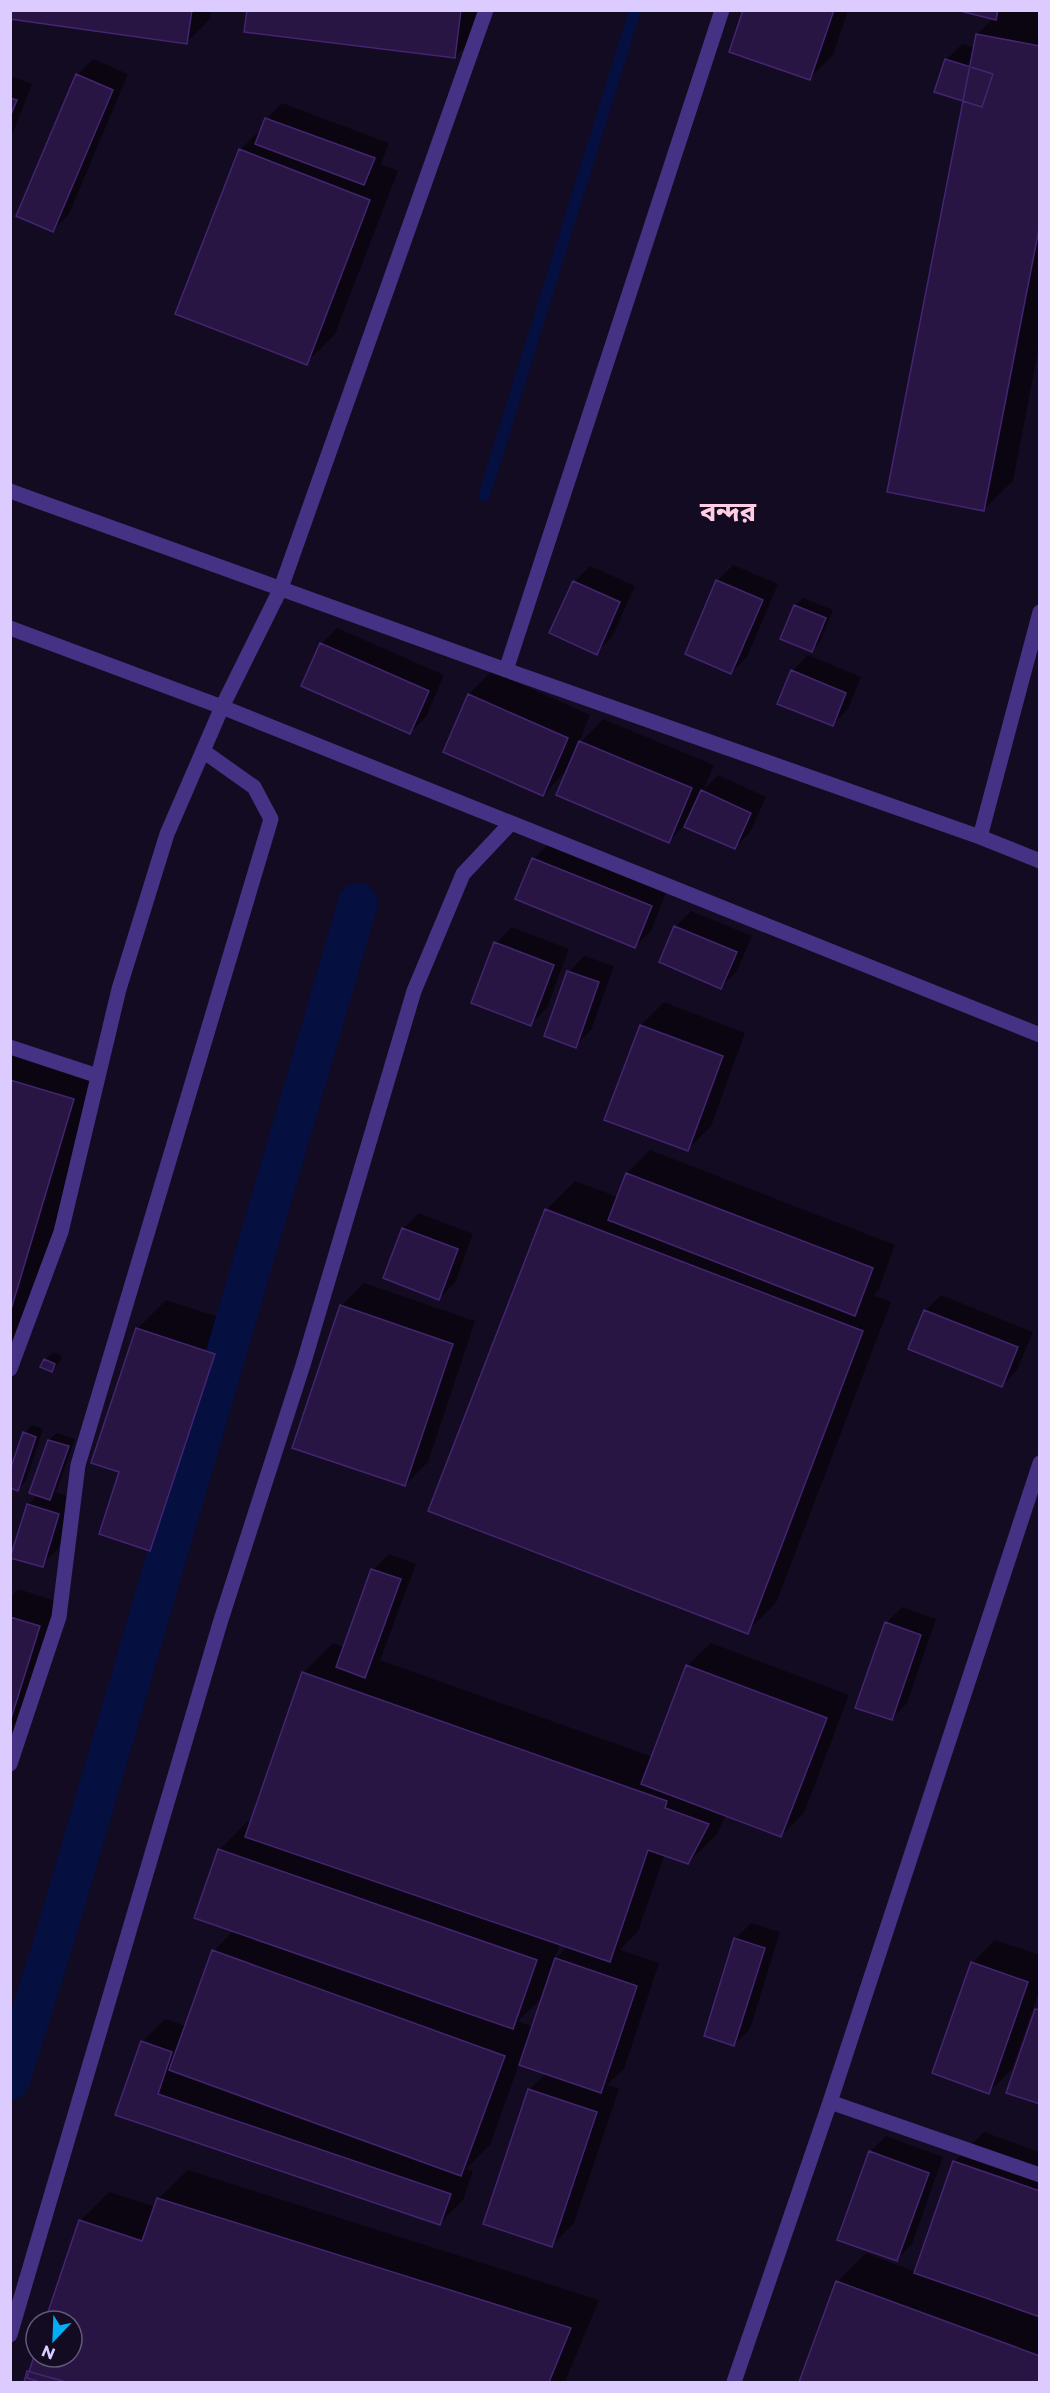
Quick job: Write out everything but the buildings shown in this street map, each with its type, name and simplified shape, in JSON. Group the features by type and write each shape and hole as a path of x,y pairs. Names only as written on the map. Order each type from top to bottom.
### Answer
{"street":[{"path":"10,1369 61,1232 119,989 167,834 222,707 281,588 486,10"},
{"path":"506,670 722,10"},
{"path":"10,491 506,670 980,837 1040,861"},
{"path":"980,837 1040,612"},
{"path":"10,628 222,707 1040,1035"},
{"path":"10,1764 59,1617 78,1465 271,819 254,786 203,751"},
{"path":"10,2335 217,1634 303,1365 414,991 463,874 511,823"},
{"path":"10,1047 98,1076"},
{"path":"734,2382 830,2102 1040,1463"},
{"path":"830,2102 1040,2175"}],"waterway":[{"path":"484,496 635,10"},
{"path":"10,2080 56,1934 358,903"}],"district":[{"name":"বন্দর","path":"728,511"}]}
